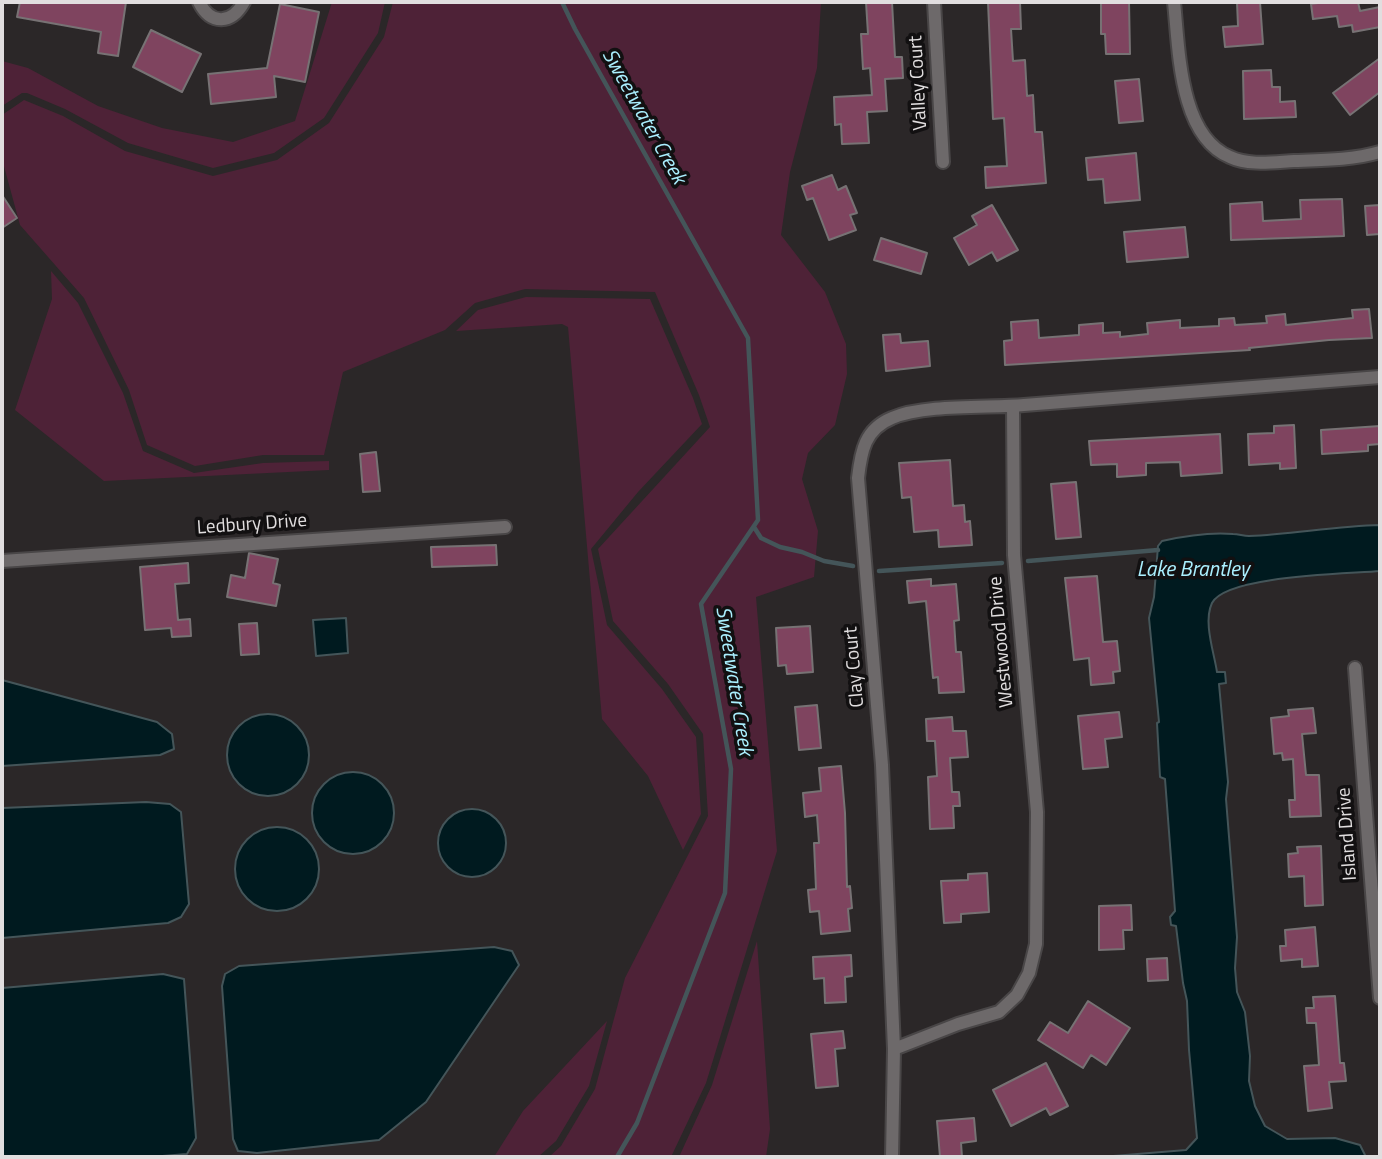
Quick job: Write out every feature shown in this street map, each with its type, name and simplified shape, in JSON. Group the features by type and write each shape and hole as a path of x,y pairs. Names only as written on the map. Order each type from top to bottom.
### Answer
{"street":[{"path":"199,2 210,16 223,20 237,14 244,2"},
{"name":"Valley Court","path":"934,2 943,162"},
{"path":"1174,2 1187,97 1197,126 1209,145 1231,158 1262,163 1360,158 1380,152"},
{"path":"1013,406 1380,377"},
{"name":"Clay Court","path":"894,1049 882,765 859,478 861,450 870,432 891,418 915,411 1013,406"},
{"name":"Westwood Drive","path":"894,1049 958,1024 999,1012 1017,995 1030,974 1036,944 1037,812 1014,555 1013,406"},
{"name":"Ledbury Drive","path":"2,561 505,527"},
{"name":"Island Drive","path":"1355,668 1380,998"},
{"path":"892,1157 894,1049"}],"shaded area":[{"path":"332,2 385,2 378,33 324,118 274,153 213,168 128,143 65,109 27,93 22,93 2,106 2,61 28,68 98,106 162,128 233,142 295,121"},
{"path":"393,2 821,2 817,68 790,172 781,235 825,292 846,344 847,374 835,425 808,453 802,479 818,531 814,577 756,597 777,851 706,1083 671,1157 549,1157 561,1146 595,1089 625,978 708,816 703,734 668,684 613,621 598,549 710,427 655,292 525,289 475,303 445,330 343,372 324,455 263,455 195,466 147,445 129,390 84,298 20,225 2,159 2,115 24,100 63,116 125,151 213,176 277,160 329,123 384,37"},
{"path":"51,271 78,303 123,393 143,451 194,473 263,463 329,461 329,470 104,481 15,410 52,299"},
{"path":"526,297 650,299 702,424 638,492 591,549 607,625 662,689 696,737 701,814 683,850 648,776 602,719 568,327 562,324 456,331 478,310"},
{"path":"757,941 770,1129 766,1157 679,1157 712,1085"},
{"path":"607,1021 589,1086 556,1141 538,1157 494,1157 523,1111"}],"water":[{"name":"Lake Brantley","path":"1380,525 1380,571 1263,581 1240,587 1222,594 1212,603 1209,619 1217,672 1225,672 1226,683 1219,684 1237,937 1235,968 1237,992 1245,1012 1250,1056 1249,1081 1255,1106 1265,1126 1287,1139 1335,1138 1360,1145 1366,1157 1101,1157 1186,1150 1197,1138 1187,1001 1176,926 1171,925 1170,917 1175,911 1165,779 1160,777 1159,722 1149,618 1154,597 1158,546 1162,541 1197,535 1249,536"},
{"path":"346,618 348,653 316,656 313,620"},
{"path":"2,680 157,722 172,734 174,749 160,755 2,766"},
{"path":"268,714 284,717 297,726 306,739 309,755 306,771 297,784 284,793 268,796 252,793 239,784 230,771 227,755 230,739 239,726 252,717"},
{"path":"353,772 369,775 382,784 391,797 394,813 391,829 382,842 369,851 353,854 337,851 324,842 315,829 312,813 315,797 324,784 337,775"},
{"path":"146,802 170,804 181,812 189,904 181,917 168,923 2,938 2,808"},
{"path":"465,809 479,809 491,814 501,824 506,843 501,862 491,872 479,877 465,877 453,872 443,862 438,850 438,836 443,824 453,814"},
{"path":"277,827 293,830 307,839 316,853 319,869 316,885 307,899 293,908 277,911 261,908 247,899 238,885 235,869 238,853 247,839 261,830"},
{"path":"494,947 512,951 519,965 426,1102 379,1140 257,1153 238,1151 233,1139 222,986 225,974 239,966"},
{"path":"163,974 184,979 196,1138 187,1154 150,1157 2,1157 2,988"}],"building":[{"path":"20,2 126,2 118,56 98,53 101,32 17,17"},
{"path":"866,2 892,2 895,57 902,57 903,78 885,79 887,111 867,112 869,143 842,144 841,124 835,125 834,97 872,95 870,68 863,69 861,34 868,34"},
{"path":"988,2 1020,2 1021,29 1011,29 1013,61 1025,60 1027,96 1033,95 1035,132 1042,132 1046,183 986,188 985,167 1007,166 1004,118 993,119"},
{"path":"1101,2 1129,2 1130,54 1106,54 1105,34 1101,34"},
{"path":"1237,2 1260,2 1263,44 1225,47 1223,27 1238,26"},
{"path":"1358,2 1360,11 1380,7 1380,27 1353,32 1352,25 1339,27 1337,16 1313,19 1311,4"},
{"path":"280,4 319,12 305,82 274,76 276,97 211,104 208,74 267,68"},
{"path":"151,30 201,54 182,92 133,67"},
{"path":"1380,58 1380,92 1350,115 1333,93"},
{"path":"1271,70 1272,87 1280,87 1280,102 1295,101 1296,117 1244,119 1243,71"},
{"path":"1139,79 1143,121 1119,123 1115,81"},
{"path":"1136,153 1140,200 1105,203 1103,179 1088,180 1086,158"},
{"path":"832,175 838,190 846,186 857,213 850,215 856,230 829,240 813,198 807,200 802,186"},
{"path":"2,195 17,218 2,228"},
{"path":"1342,199 1344,236 1231,240 1230,204 1262,202 1263,221 1301,219 1300,200"},
{"path":"992,205 1018,250 997,261 992,252 969,265 954,238 977,225 972,216"},
{"path":"1380,205 1380,234 1367,235 1365,206"},
{"path":"1185,227 1188,257 1127,262 1124,232"},
{"path":"881,238 927,253 921,274 874,260"},
{"path":"1369,309 1372,338 1249,348 1250,350 1005,365 1004,341 1012,340 1011,322 1038,320 1039,338 1079,335 1079,325 1103,323 1103,333 1120,332 1120,337 1148,334 1147,323 1180,320 1180,328 1219,326 1219,319 1234,318 1235,325 1267,323 1266,316 1285,314 1286,325 1353,318 1352,310"},
{"path":"900,334 901,343 928,341 930,366 886,371 883,335"},
{"path":"1294,425 1296,468 1280,469 1280,463 1249,465 1248,434 1274,433 1274,426"},
{"path":"1380,426 1380,444 1368,445 1368,451 1322,454 1321,430"},
{"path":"1220,434 1222,473 1181,476 1180,462 1146,463 1146,475 1117,477 1117,464 1091,465 1089,441"},
{"path":"376,452 380,491 363,492 360,454"},
{"path":"950,460 953,506 964,505 965,522 970,521 972,545 939,547 938,530 914,532 911,497 902,498 899,463"},
{"path":"1076,482 1081,537 1056,539 1051,484"},
{"path":"496,545 497,565 432,567 431,547"},
{"path":"249,553 278,559 273,583 280,585 276,606 227,597 231,575 245,578"},
{"path":"188,563 189,583 175,584 178,620 190,619 191,636 172,637 171,628 145,630 140,567"},
{"path":"1097,576 1103,642 1117,641 1120,671 1113,672 1114,683 1091,685 1089,658 1074,660 1065,578"},
{"path":"931,579 931,586 956,584 959,620 954,621 956,652 961,652 964,692 939,693 938,677 933,678 926,601 909,603 907,581"},
{"path":"257,623 259,654 241,655 239,624"},
{"path":"810,626 813,672 787,674 786,665 778,666 776,628"},
{"path":"817,705 821,748 799,750 795,707"},
{"path":"1313,708 1316,733 1302,734 1306,775 1319,775 1321,816 1290,817 1289,800 1295,800 1293,759 1283,760 1282,753 1274,754 1271,718 1289,716 1288,710"},
{"path":"1119,712 1122,737 1105,739 1108,767 1083,769 1078,716"},
{"path":"952,717 953,731 966,731 968,757 950,758 952,792 959,792 960,806 953,806 954,828 930,829 928,777 937,776 935,741 927,741 926,719"},
{"path":"841,766 847,887 850,886 852,908 848,909 850,931 821,934 819,911 810,912 808,890 816,889 814,843 819,843 817,815 805,817 803,793 821,791 819,768"},
{"path":"1321,846 1323,905 1305,906 1304,876 1289,877 1288,854 1298,853 1297,847"},
{"path":"987,873 989,912 961,914 961,922 944,923 941,881 968,880 968,874"},
{"path":"1131,905 1132,930 1123,930 1124,949 1099,950 1099,906"},
{"path":"1315,927 1318,966 1302,967 1302,959 1281,961 1280,946 1286,946 1285,930"},
{"path":"851,955 852,976 845,977 846,1002 825,1003 824,978 814,979 813,957"},
{"path":"1167,958 1168,980 1148,981 1147,959"},
{"path":"1335,996 1340,1063 1344,1063 1346,1081 1329,1082 1332,1108 1308,1111 1304,1066 1319,1065 1316,1023 1307,1023 1306,1008 1314,1008 1313,997"},
{"path":"1088,1001 1130,1028 1106,1065 1091,1055 1083,1068 1038,1040 1050,1022 1068,1033"},
{"path":"843,1031 845,1048 835,1049 838,1086 816,1088 811,1034"},
{"path":"1046,1063 1068,1106 1050,1115 1046,1108 1011,1126 993,1090"},
{"path":"974,1118 976,1141 961,1143 962,1157 940,1157 937,1121"}],"waterway":[{"name":"Sweetwater Creek","path":"562,2 748,338 758,520 701,604 731,769 725,893 637,1123 617,1157"},
{"path":"754,527 761,538 780,547 824,561 853,566"},
{"path":"1028,561 1158,550"},
{"path":"879,571 1002,563"}]}
